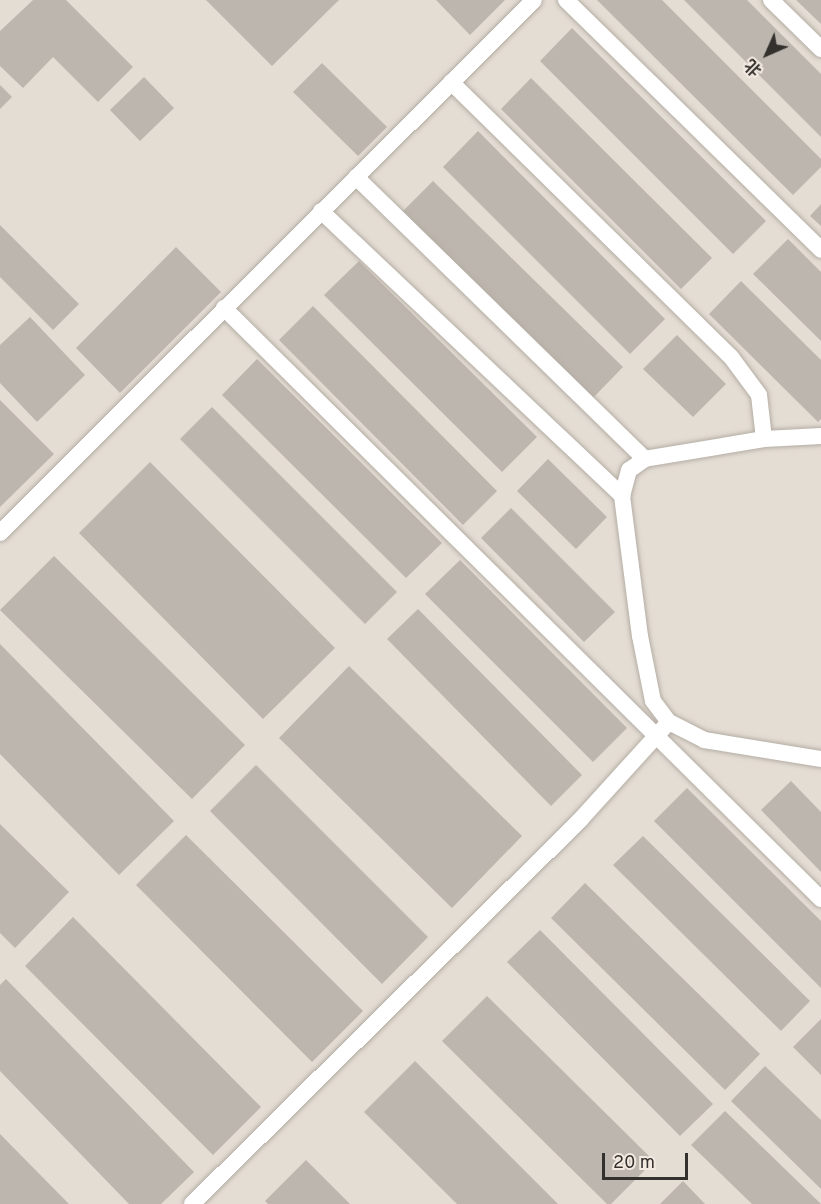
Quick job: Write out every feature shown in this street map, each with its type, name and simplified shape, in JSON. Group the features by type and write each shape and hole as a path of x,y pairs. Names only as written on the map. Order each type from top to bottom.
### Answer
{"lane":[{"path":"0,533 534,0"},
{"path":"566,0 821,250"},
{"path":"771,0 821,49"},
{"path":"452,82 731,357 759,394 764,439"},
{"path":"356,177 645,459"},
{"path":"321,211 622,496"},
{"path":"224,308 821,899"},
{"path":"821,436 764,439 645,459 629,470 622,496 640,636 653,701 669,722 704,740 821,759"},
{"path":"192,1204 580,820 669,722"}],"building":[{"path":"33,0 66,0 133,67 98,102 53,57 23,88 0,66 0,31"},
{"path":"206,0 339,0 272,66"},
{"path":"436,0 505,0 470,35"},
{"path":"597,0 662,0 821,159 821,167 793,195"},
{"path":"684,0 747,0 821,74 821,137"},
{"path":"796,0 821,0 821,24"},
{"path":"572,28 766,221 733,254 540,61"},
{"path":"322,63 387,127 358,156 293,92"},
{"path":"144,77 174,108 140,141 110,110"},
{"path":"531,78 712,258 681,289 501,109"},
{"path":"0,85 12,97 0,109"},
{"path":"478,131 665,319 630,354 443,167"},
{"path":"433,181 623,367 590,401 400,214"},
{"path":"821,204 821,226 810,216"},
{"path":"0,225 79,304 53,330 0,277"},
{"path":"788,239 821,272 821,341 753,274"},
{"path":"176,247 221,292 120,393 76,348"},
{"path":"359,261 537,437 502,472 324,295"},
{"path":"741,281 821,360 821,419 818,422 709,314"},
{"path":"313,306 497,491 463,525 279,340"},
{"path":"30,317 85,375 37,422 0,383 0,345"},
{"path":"677,335 726,384 693,417 643,369"},
{"path":"257,359 442,543 406,578 222,395"},
{"path":"0,400 54,454 0,507"},
{"path":"212,407 397,592 365,624 180,439"},
{"path":"548,459 607,517 576,549 517,491"},
{"path":"150,462 335,648 263,719 79,533"},
{"path":"511,508 615,612 584,642 481,538"},
{"path":"54,556 245,745 192,799 0,610"},
{"path":"460,560 627,728 593,762 425,594"},
{"path":"418,609 582,775 551,806 387,639"},
{"path":"0,644 174,821 119,875 0,754"},
{"path":"349,666 522,836 452,908 279,738"},
{"path":"256,765 428,937 382,984 210,811"},
{"path":"791,781 821,812 821,872 761,810"},
{"path":"687,788 821,921 821,988 654,821"},
{"path":"0,824 69,892 15,948 0,933"},
{"path":"186,835 363,1011 312,1062 136,885"},
{"path":"643,836 810,1001 781,1031 613,865"},
{"path":"585,883 760,1054 725,1090 551,918"},
{"path":"73,917 261,1107 213,1155 25,966"},
{"path":"540,930 713,1104 680,1136 507,962"},
{"path":"6,979 194,1172 161,1204 129,1204 0,1071 0,985"},
{"path":"487,996 654,1161 611,1204 607,1204 442,1041"},
{"path":"821,1019 821,1075 793,1047"},
{"path":"415,1061 558,1204 457,1204 364,1112"},
{"path":"765,1066 821,1120 821,1189 731,1101"},
{"path":"725,1111 821,1204 752,1204 691,1145"},
{"path":"0,1134 69,1204 0,1204"},
{"path":"306,1160 350,1204 268,1204 265,1201"},
{"path":"683,1181 705,1204 660,1204"}]}
